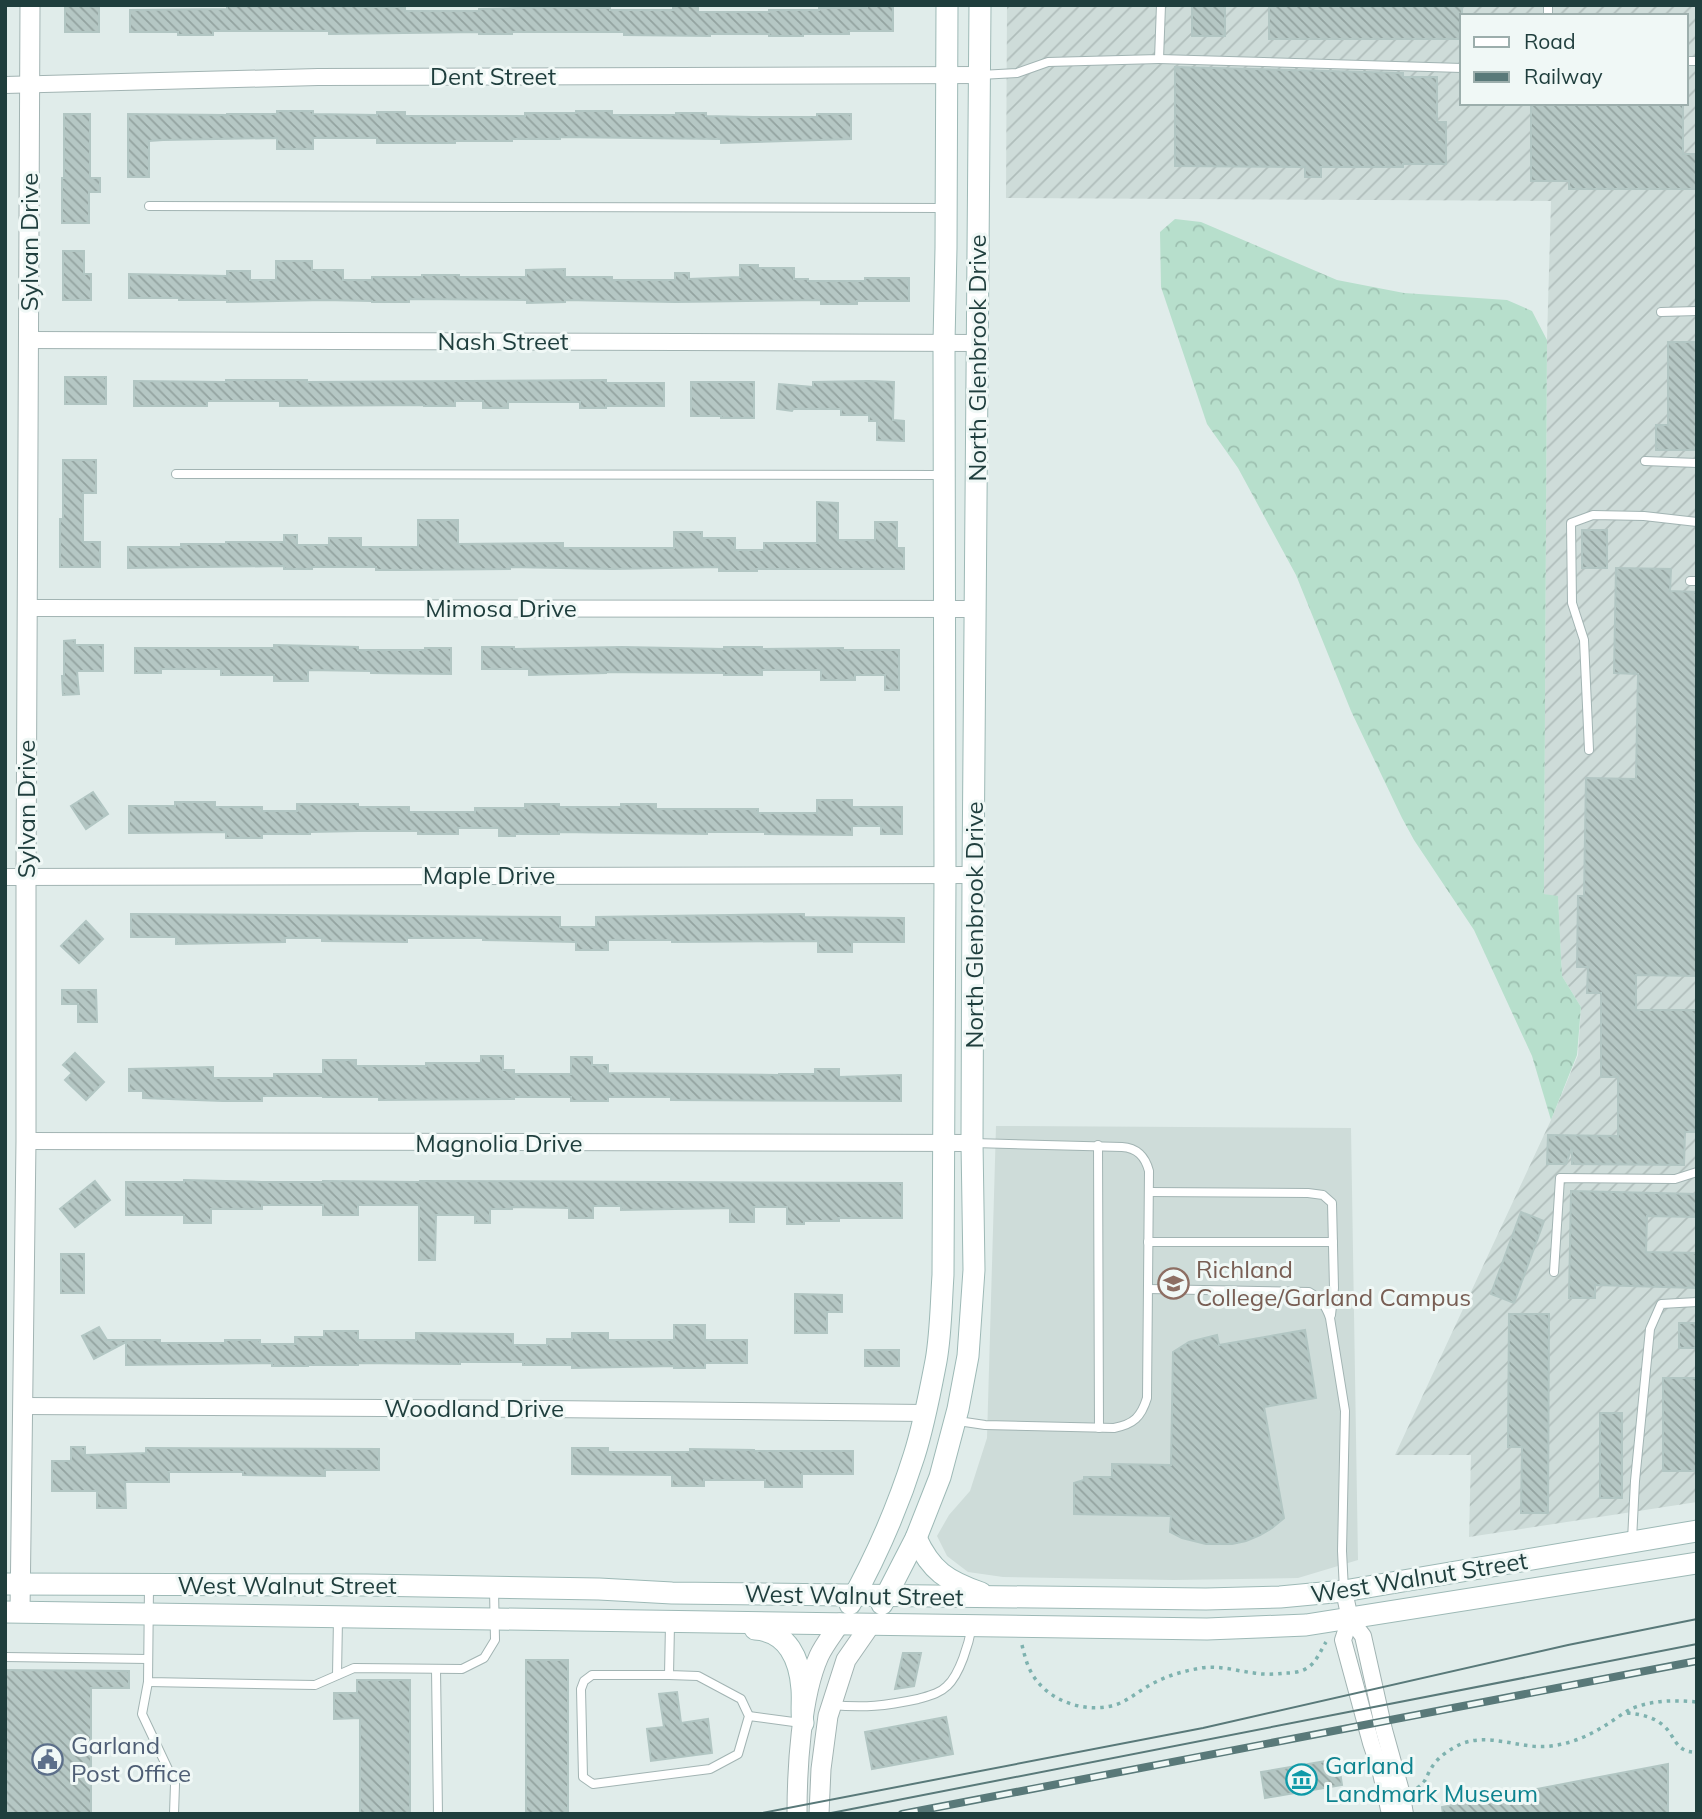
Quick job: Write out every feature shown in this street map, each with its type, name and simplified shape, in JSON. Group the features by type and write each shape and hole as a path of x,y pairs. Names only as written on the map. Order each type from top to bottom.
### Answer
{"main road":[{"name":"North Glenbrook Drive","path":"840,1623 875,1555 915,1453 936,1360 940,1328 943,1275 947,5"},
{"name":"North Glenbrook Drive","path":"871,1624 916,1538 940,1477 968,1356 971,1322 974,1270 972,1143 980,5"},
{"name":"West Walnut Street","path":"13,1584 600,1588 672,1593 1244,1599 1344,1591 1697,1531"},
{"path":"916,1538 928,1559 948,1579 993,1597"},
{"name":"West Walnut Street","path":"13,1612 1207,1629 1283,1627 1350,1619 1697,1563"},
{"path":"670,1621 680,1626 762,1630 784,1639 799,1670 803,1690 803,1723"}],"street":[{"name":"Sylvan Drive","path":"13,1612 23,1406 26,1141 30,5"},
{"name":"Dent Street","path":"5,85 318,77 980,75"},
{"name":"Nash Street","path":"29,340 977,343"},
{"name":"Mimosa Drive","path":"27,608 976,609"},
{"name":"Maple Drive","path":"5,877 974,875"},
{"name":"Magnolia Drive","path":"26,1141 972,1143"},
{"name":"Woodland Drive","path":"23,1406 925,1413"},
{"path":"1344,1591 1350,1619 1363,1636 1405,1814"},
{"path":"1350,1619 1343,1640 1390,1814"},
{"name":"North Glenbrook Drive","path":"797,1814 800,1749 809,1685 820,1654 840,1623"},
{"name":"North Glenbrook Drive","path":"819,1814 821,1769 831,1705 846,1660 871,1624"}],"lane":[{"path":"1159,59 1161,5"},
{"path":"980,75 1017,73 1048,62 1159,59 1460,68"},
{"path":"149,206 946,208"},
{"path":"1661,312 1697,311"},
{"path":"1645,461 1697,463"},
{"path":"176,474 944,475"},
{"path":"1589,750 1584,640 1572,603 1571,523 1593,516 1644,516 1697,522"},
{"path":"955,1420 981,1425 1114,1428 1126,1426 1136,1419 1147,1398 1147,1163 1130,1147 972,1143"},
{"path":"1098,1145 1098,1428"},
{"path":"1554,1272 1560,1178 1675,1179 1697,1172"},
{"path":"1149,1192 1323,1195 1332,1203 1334,1288 1330,1318"},
{"path":"1148,1242 1333,1242"},
{"path":"1148,1289 1310,1292 1326,1307 1345,1411 1342,1551 1344,1591"},
{"path":"1632,1543 1634,1481 1650,1329 1661,1304 1697,1302"},
{"path":"149,1584 148,1682 142,1714 175,1784 174,1814"},
{"path":"148,1682 315,1685 354,1668 462,1669 484,1658 495,1640 494,1587"},
{"path":"337,1675 338,1616"},
{"path":"669,1675 670,1621"},
{"path":"831,1705 883,1706 935,1695 954,1677 969,1642 972,1625"},
{"path":"5,1657 148,1658"},
{"path":"436,1669 439,1814"},
{"path":"592,1675 669,1675 698,1676 741,1699 749,1716 738,1754 710,1769 593,1784 583,1777 581,1689 584,1681 592,1675"},
{"path":"749,1716 803,1723"}],"path":[{"path":"1021,1643 1031,1673 1046,1690 1066,1703 1098,1708 1125,1701 1165,1677 1184,1671 1206,1667 1256,1674 1307,1669 1326,1642"},
{"path":"1408,1790 1424,1784 1432,1766 1444,1753 1459,1744 1495,1740 1533,1747 1565,1744 1585,1737 1625,1713 1648,1703 1667,1700 1697,1702"},
{"path":"1625,1713 1655,1719 1666,1727 1677,1747 1692,1752"}],"shaded area":[{"path":"1007,5 1697,5 1697,1502 1469,1537 1471,1455 1395,1455 1551,1120 1578,1055 1581,1007 1562,976 1558,897 1544,894 1547,340 1551,201 1006,198"},
{"name":"Richland College/Garland Campus","path":"996,1126 1351,1128 1358,1560 1298,1578 1173,1580 1003,1577 968,1572 947,1556 937,1536 949,1515 970,1491 987,1438"}],"green space":[{"path":"1175,219 1201,222 1337,280 1404,293 1507,300 1532,311 1547,340 1544,894 1558,896 1562,976 1581,1007 1577,1055 1551,1120 1532,1056 1474,930 1402,818 1351,711 1296,575 1238,468 1207,424 1161,287 1160,232"}],"building":[{"path":"65,5 99,7 99,32 65,32"},
{"path":"227,5 358,5 405,7 405,11 479,11 559,7 673,10 673,5 698,5 698,12 769,12 893,5 893,31 849,31 849,34 803,36 624,35 624,32 329,34 329,31 213,31 213,35 178,35 178,32 130,32 130,10 227,9"},
{"path":"1192,5 1225,5 1225,36 1192,36"},
{"path":"1269,5 1462,5 1460,39 1269,39"},
{"path":"1175,67 1403,73 1403,77 1437,77 1437,122 1446,122 1446,164 1321,167 1321,177 1305,177 1305,167 1175,166"},
{"path":"1531,105 1683,105 1683,154 1697,154 1697,189 1569,189 1569,181 1531,181"},
{"path":"277,111 377,115 377,112 405,112 405,116 525,116 525,113 576,111 612,111 612,115 706,113 706,116 753,117 851,114 851,139 721,143 721,139 560,137 455,143 377,143 377,138 313,138 313,149 277,149 277,138 163,140 149,141 149,177 128,177 128,114 277,114"},
{"path":"64,114 90,114 90,178 100,178 100,192 89,192 89,223 62,223"},
{"path":"63,251 84,251 84,274 91,274 91,300 63,300"},
{"path":"276,261 312,261 312,270 343,270 343,280 422,275 526,277 526,270 565,269 565,277 675,280 675,273 689,273 689,279 740,277 740,265 758,265 758,268 794,268 794,279 808,281 909,278 909,301 857,301 857,304 821,304 821,300 565,300 527,303 527,300 409,299 409,302 227,302 129,298 129,274 227,276 227,271 250,271 250,280 276,280"},
{"path":"1668,342 1697,342 1697,450 1656,450 1656,425 1668,425"},
{"path":"65,377 106,377 106,404 65,404"},
{"path":"606,380 606,383 664,383 664,406 580,408 580,402 508,402 508,408 483,408 483,401 455,401 455,406 280,406 280,401 207,401 207,406 134,406 134,381"},
{"path":"691,382 754,382 754,418 691,416"},
{"path":"813,382 894,382 893,420 904,421 904,441 877,440 877,421 869,421 869,415 841,415 841,409 777,409 779,384 813,387"},
{"path":"63,460 96,460 96,493 83,493 83,542 100,542 100,567 60,567"},
{"path":"817,502 838,503 838,540 875,540 875,522 897,522 897,548 904,548 904,569 719,571 719,567 404,570 376,570 376,567 284,569 284,566 128,568 128,547 284,542 284,535 297,535 297,545 329,545 329,538 361,538 361,547 418,547 418,520 458,520 458,544 563,543 563,548 674,548 674,532 702,532 702,538 735,538 735,550 764,550 764,543 817,543"},
{"path":"1582,530 1607,530 1607,568 1582,568"},
{"path":"1616,568 1671,569 1670,591 1697,592 1697,976 1636,975 1636,1010 1697,1010 1696,1132 1685,1132 1684,1165 1572,1164 1572,1147 1566,1164 1547,1164 1548,1135 1618,1136 1618,1077 1601,1077 1601,993 1587,993 1588,967 1577,967 1578,896 1584,896 1586,778 1636,779 1638,674 1614,673"},
{"path":"75,640 75,645 103,645 103,671 77,671 79,694 63,695 64,641"},
{"path":"274,645 358,647 358,650 451,648 451,674 308,670 308,681 274,681 274,675 221,675 221,669 161,669 161,673 135,673 135,648 274,648"},
{"path":"482,647 899,650 899,690 885,690 885,675 855,675 855,680 821,680 821,670 762,670 762,675 606,672 529,675 529,669 482,669"},
{"path":"93,792 108,814 86,829 71,806"},
{"path":"817,800 852,800 852,807 902,807 902,834 881,834 881,826 852,826 852,835 765,832 559,832 499,836 499,828 458,828 458,834 358,831 262,834 262,838 226,838 226,832 129,833 129,806 175,806 175,802 215,802 215,807 262,807 262,811 297,811 297,804 409,807 409,812 475,812 475,808 525,808 525,804 621,807 621,804 656,804 656,809 758,809 758,813 817,813"},
{"path":"131,914 560,917 560,927 596,927 596,917 804,914 804,917 904,918 904,942 852,942 852,952 818,952 818,941 608,940 608,950 576,950 576,942 483,938 407,938 407,942 285,938 285,942 176,944 176,937 131,937"},
{"path":"86,921 103,939 79,963 61,946"},
{"path":"62,990 96,990 97,1022 78,1022 78,1004 62,1004"},
{"path":"75,1053 104,1082 86,1100 65,1080 72,1073 63,1065"},
{"path":"481,1056 503,1056 503,1070 514,1070 514,1074 571,1074 571,1057 592,1057 592,1065 608,1065 608,1073 779,1075 815,1074 815,1069 839,1069 839,1077 901,1075 901,1101 671,1100 671,1097 608,1097 608,1101 571,1101 571,1097 379,1100 379,1097 262,1096 262,1101 223,1101 143,1098 143,1091 129,1091 129,1069 213,1067 213,1078 274,1078 274,1074 323,1074 323,1060 356,1060 356,1066 426,1066 426,1063 481,1063"},
{"path":"95,1181 110,1200 75,1227 60,1209"},
{"path":"126,1182 902,1183 902,1218 839,1218 839,1221 787,1224 787,1207 754,1207 754,1222 730,1222 730,1208 621,1210 621,1206 593,1206 593,1218 569,1218 569,1208 512,1207 490,1209 490,1223 475,1223 475,1215 436,1215 435,1260 419,1260 419,1205 358,1205 358,1215 323,1215 323,1205 262,1205 262,1209 211,1209 211,1223 184,1223 184,1215 126,1215"},
{"path":"1571,1191 1697,1194 1697,1217 1647,1216 1646,1252 1697,1253 1697,1288 1595,1285 1595,1298 1569,1298"},
{"path":"1521,1212 1544,1221 1514,1303 1491,1294"},
{"path":"61,1254 84,1254 84,1293 61,1293"},
{"path":"795,1294 842,1295 842,1312 827,1312 827,1333 795,1333"},
{"path":"1509,1314 1549,1314 1548,1513 1521,1513 1522,1447 1508,1447"},
{"path":"1679,1323 1697,1323 1697,1348 1679,1348"},
{"path":"674,1325 705,1325 705,1340 747,1340 747,1363 705,1363 705,1368 572,1368 572,1365 523,1365 523,1362 308,1366 272,1366 272,1363 126,1365 126,1342 94,1359 82,1336 99,1327 107,1340 225,1343 225,1340 260,1340 260,1344 295,1344 295,1337 324,1337 324,1331 358,1331 358,1340 416,1340 416,1333 513,1334 513,1345 547,1345 547,1339 572,1339 572,1333 608,1333 608,1340 674,1340"},
{"path":"1305,1330 1316,1398 1264,1407 1284,1518 1272,1528 1246,1541 1206,1544 1170,1532 1171,1516 1074,1514 1074,1483 1084,1480 1084,1477 1112,1477 1112,1464 1171,1465 1173,1352 1189,1342 1217,1335 1219,1345"},
{"path":"865,1350 899,1350 899,1366 865,1366"},
{"path":"1663,1378 1697,1378 1697,1471 1663,1471"},
{"path":"1600,1413 1622,1413 1622,1498 1600,1498"},
{"path":"71,1447 85,1447 85,1455 146,1453 146,1448 379,1449 379,1470 325,1470 325,1476 169,1472 169,1482 125,1482 126,1508 97,1508 97,1491 52,1491 52,1461 71,1461"},
{"path":"572,1448 608,1448 608,1452 690,1452 690,1449 853,1451 853,1474 802,1474 802,1487 765,1487 765,1480 704,1480 704,1486 672,1486 672,1475 572,1474"},
{"path":"903,1653 921,1653 914,1686 895,1689"},
{"path":"526,1660 568,1660 568,1814 526,1814"},
{"name":"Garland Post Office","path":"5,1670 129,1671 129,1688 91,1688 91,1814 5,1814"},
{"path":"357,1680 410,1680 410,1814 360,1814 360,1718 334,1719 334,1693 357,1693"},
{"path":"677,1692 681,1723 708,1719 712,1753 651,1761 647,1729 664,1727 659,1694"},
{"path":"946,1717 953,1754 872,1769 865,1732"},
{"name":"Garland Landmark Museum","path":"1338,1759 1342,1785 1265,1798 1261,1772"},
{"path":"1668,1764 1668,1814 1443,1814 1442,1807"}],"tram line":[{"path":"757,1814 1203,1728 1568,1645 1697,1619"},
{"path":"826,1814 1697,1644"}],"railway":[{"path":"902,1814 1697,1661"}],"place":[{"name":"Richland College/Garland Campus","path":"1173,1283"},
{"name":"Garland Post Office","path":"48,1759"},
{"name":"Garland Landmark Museum","path":"1302,1779"}]}
